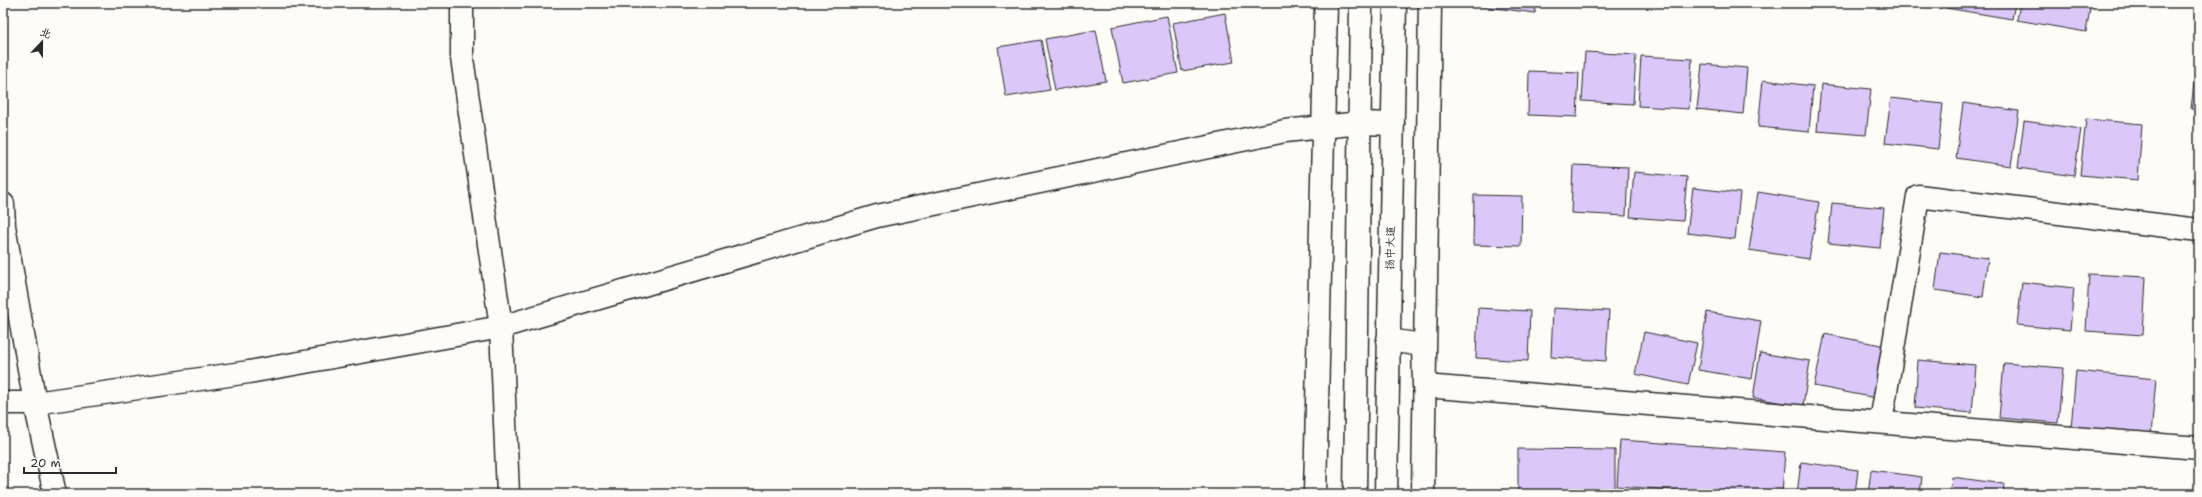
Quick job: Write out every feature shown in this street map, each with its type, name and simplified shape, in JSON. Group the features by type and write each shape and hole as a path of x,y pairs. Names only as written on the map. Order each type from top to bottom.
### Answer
{"street":[{"path":"462,3 462,58 501,327 508,494"},
{"path":"1315,494 1326,3"},
{"path":"1355,494 1361,3"},
{"name":"扬中大道","path":"1386,494 1395,3"},
{"path":"1423,494 1430,3"},
{"path":"3,403 35,404 249,372 501,327 877,216 1285,131 1360,123 1393,124"},
{"path":"1881,422 1918,196 2199,230"},
{"path":"3,204 4,226 35,404 55,494"},
{"path":"1388,340 1423,345 1424,386"},
{"path":"1424,386 2199,448"}],"building":[{"path":"1479,3 1536,3 1535,13 1479,6"},
{"path":"1906,3 1941,3 1940,9"},
{"path":"1947,3 2015,3 2012,19 1946,8"},
{"path":"2020,3 2091,3 2086,32 2017,20"},
{"path":"1225,13 1234,62 1182,71 1173,23"},
{"path":"1167,16 1178,73 1123,83 1112,27"},
{"path":"1096,30 1106,81 1055,90 1045,39"},
{"path":"1041,40 1050,90 1006,97 998,47"},
{"path":"1585,52 1636,55 1633,104 1582,101"},
{"path":"1641,56 1692,59 1689,109 1638,106"},
{"path":"1702,64 1747,68 1743,114 1697,109"},
{"path":"1529,71 1579,73 1577,117 1528,115"},
{"path":"1763,80 1813,86 1809,132 1758,127"},
{"path":"2194,83 2199,84 2199,110 2191,109"},
{"path":"1821,84 1871,89 1866,135 1817,131"},
{"path":"1891,98 1943,104 1938,149 1885,143"},
{"path":"1963,103 2019,111 2011,166 1956,158"},
{"path":"2086,119 2142,124 2138,180 2080,175"},
{"path":"2024,121 2081,129 2074,176 2018,168"},
{"path":"1573,165 1628,167 1626,216 1571,213"},
{"path":"1634,172 1687,177 1683,221 1630,217"},
{"path":"1693,188 1740,193 1735,239 1687,233"},
{"path":"1758,192 1819,202 1809,259 1749,250"},
{"path":"1474,195 1522,196 1521,246 1473,245"},
{"path":"1832,203 1884,208 1880,248 1828,243"},
{"path":"1940,252 1988,258 1983,297 1935,290"},
{"path":"2089,274 2146,277 2143,335 2086,331"},
{"path":"2022,282 2074,288 2070,330 2017,325"},
{"path":"1478,308 1530,311 1528,361 1476,358"},
{"path":"1553,308 1609,311 1606,361 1551,357"},
{"path":"1707,312 1761,321 1752,379 1698,370"},
{"path":"1644,332 1697,343 1688,385 1635,374"},
{"path":"1825,334 1886,346 1876,398 1814,386"},
{"path":"1760,353 1810,361 1803,406 1753,398"},
{"path":"1918,360 1976,365 1972,413 1915,408"},
{"path":"2004,363 2063,368 2058,423 1999,418"},
{"path":"2076,371 2156,379 2151,435 2071,428"},
{"path":"1620,440 1785,452 1782,494 1728,494 1617,486"},
{"path":"1518,449 1615,450 1615,494 1518,494"},
{"path":"1801,462 1858,470 1855,494 1797,494"},
{"path":"1871,470 1922,477 1920,494 1868,494"},
{"path":"1952,477 2004,484 2003,494 1950,494"}]}
